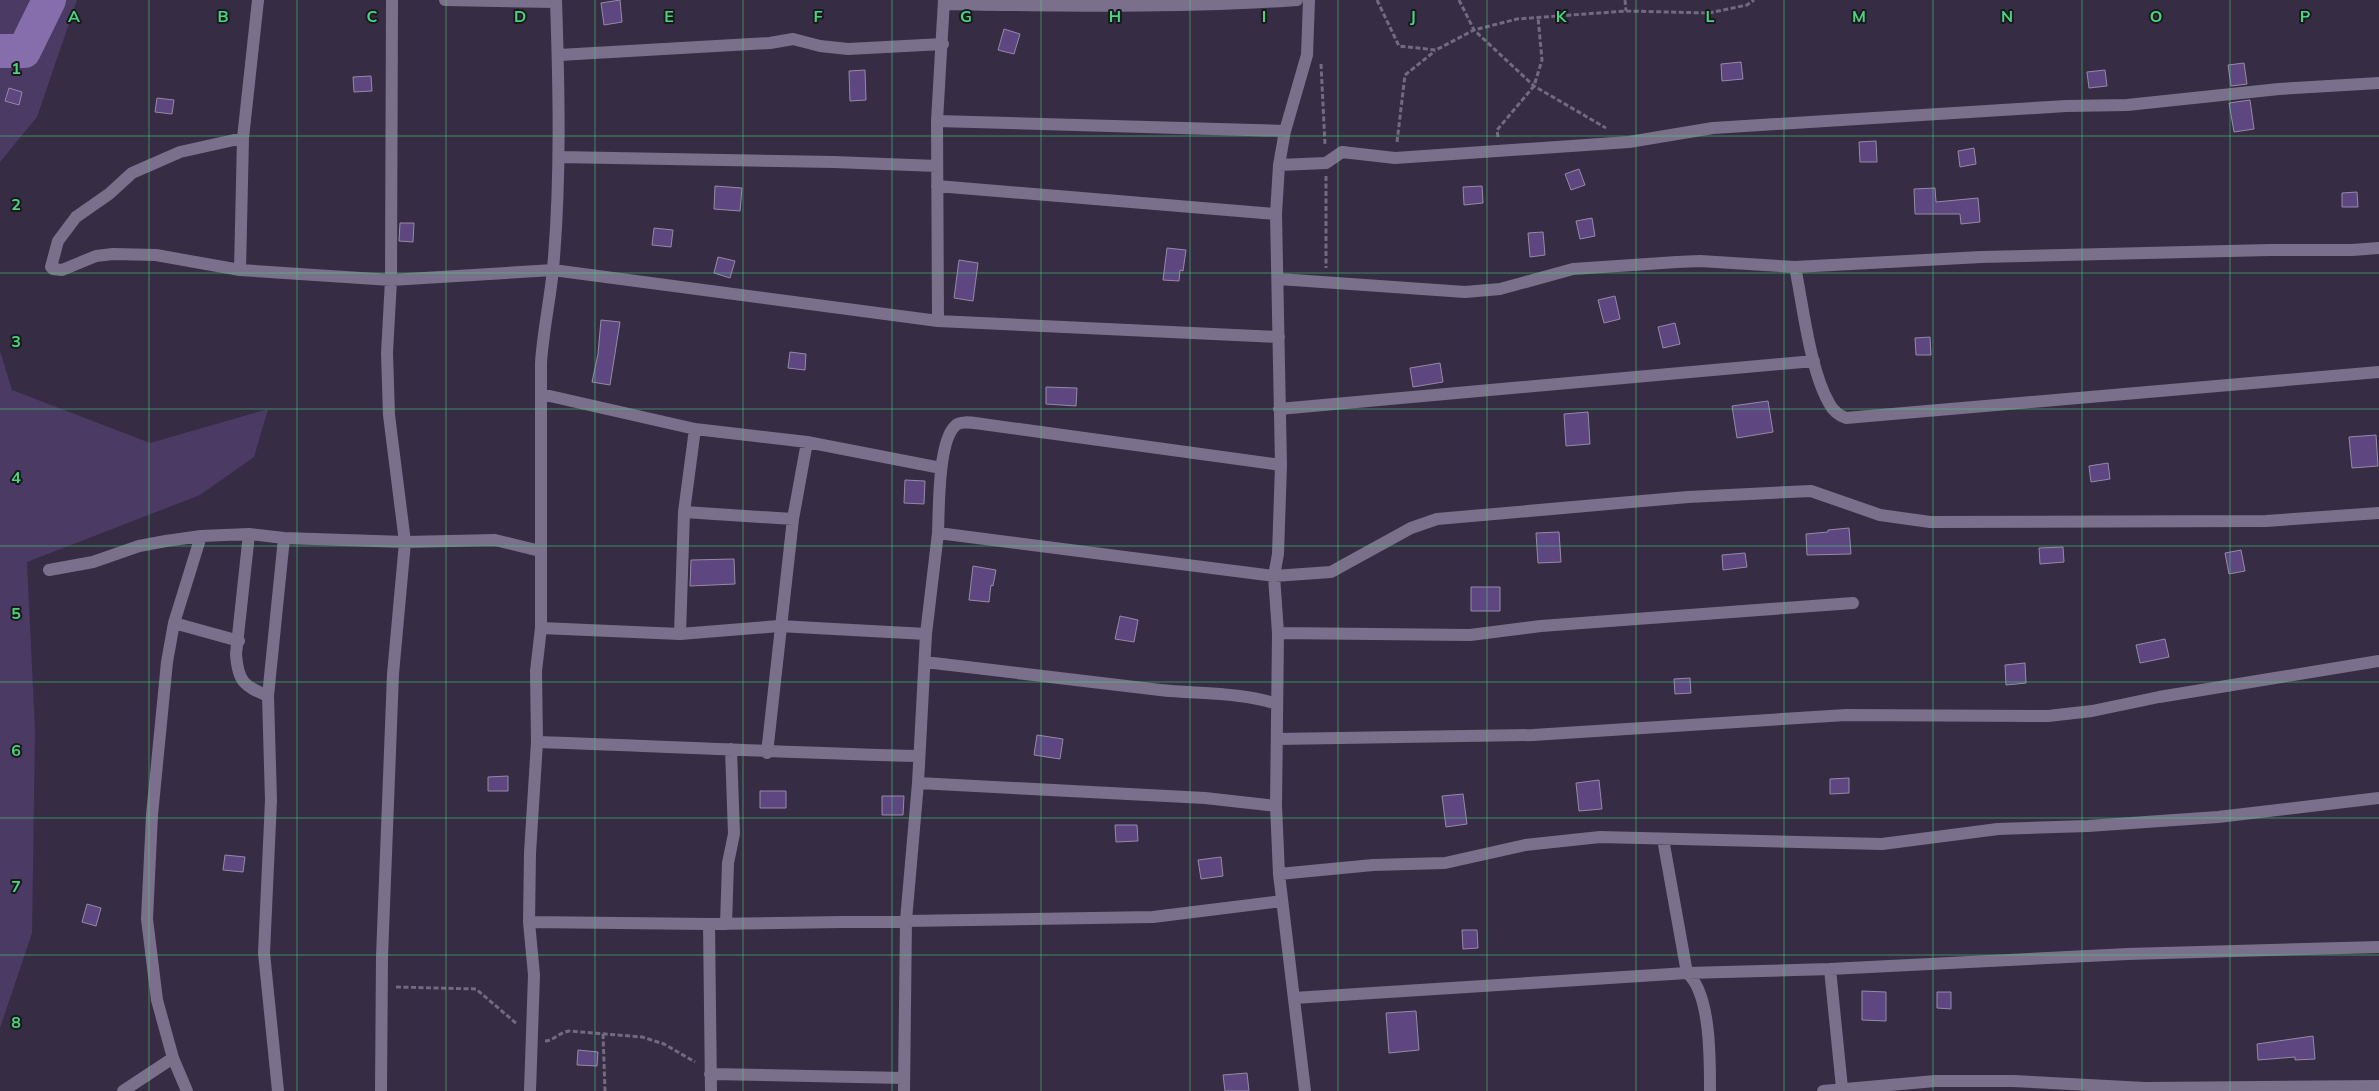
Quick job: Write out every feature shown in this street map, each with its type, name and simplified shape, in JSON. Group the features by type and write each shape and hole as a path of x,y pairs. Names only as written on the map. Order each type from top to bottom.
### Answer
{"street":[{"path":"240,270 243,138 258,0"},
{"path":"382,1091 382,986 393,674 405,542 389,415 387,353 391,280 392,0"},
{"path":"445,0 556,1 559,157 553,270 543,330 540,394 541,628 536,671 537,742 530,853 529,922 534,975 530,1091"},
{"path":"938,321 937,121 944,2 1072,6 1237,4 1297,0"},
{"path":"1305,1091 1279,874 1276,806 1278,633 1274,576 1278,554 1281,466 1279,279 1276,214 1279,165 1285,131 1307,55 1310,0"},
{"path":"558,55 770,43 793,39 820,46 848,49 942,44"},
{"path":"1279,165 1326,163 1342,152 1396,158 1629,142 1713,128 2066,106 2127,104 2279,89 2379,84"},
{"path":"937,121 1285,131"},
{"path":"243,138 180,152 127,176 109,194 76,217 58,241 50,267 62,270 96,256 113,254 156,256 240,270 391,280 553,270 938,321 1279,337"},
{"path":"559,157 834,162 937,166"},
{"path":"937,186 1056,194 1158,206 1276,214"},
{"path":"1279,279 1465,292 1500,289 1573,268 1700,261 1795,267 1981,257 2379,248"},
{"path":"1795,267 1814,361 1829,403 1838,415 1846,418 2379,372"},
{"path":"1279,409 1814,361"},
{"path":"540,394 695,429 807,442 941,468"},
{"path":"710,1074 904,1085 906,920 918,784 926,634 938,533 941,468 947,442 953,428 961,423 982,424 1281,466"},
{"path":"680,634 684,512 695,429"},
{"path":"766,753 793,519 807,442"},
{"path":"938,533 1274,576 1331,572 1410,528 1437,519 1688,497 1812,491 1880,515 1930,522 2266,521 2379,513"},
{"path":"684,512 793,519"},
{"path":"49,570 93,562 139,546 201,536 249,534 284,538 405,542 495,540 540,551"},
{"path":"249,534 239,641 236,654 240,680 250,688 268,696"},
{"path":"186,1091 173,1058 157,1000 147,919 156,764 167,662 174,623 201,536"},
{"path":"278,1091 264,953 271,793 268,696 284,538"},
{"path":"1278,633 1470,635 1541,626 1853,603"},
{"path":"174,623 239,641"},
{"path":"541,628 680,634 780,626 926,634"},
{"path":"1277,739 1533,735 1846,715 2048,716 2379,661"},
{"path":"926,662 1206,695 1241,696 1277,704"},
{"path":"537,742 731,749 766,753 919,756"},
{"path":"726,924 728,863 734,834 731,749"},
{"path":"918,784 1205,798 1276,806"},
{"path":"1279,874 1373,865 1446,863 1525,845 1600,837 1882,844 1998,829 2088,826 2218,817 2379,798"},
{"path":"1663,839 1687,974 1697,984 1702,1004 1710,1055 1710,1091"},
{"path":"529,922 726,924 1153,917 1282,901"},
{"path":"709,924 711,1091"},
{"path":"1294,998 1687,974 1830,969 2099,955 2379,947"},
{"path":"1830,969 1842,1088"},
{"path":"123,1091 173,1058"},
{"path":"1822,1091 1935,1082 2013,1081 2145,1088 2379,1086"}],"path":[{"path":"1377,0 1399,46 1436,50"},
{"path":"1459,0 1474,30 1534,86 1629,142"},
{"path":"1625,0 1626,11"},
{"path":"1396,158 1405,75 1436,50 1474,30 1517,19 1626,11 1709,14 1747,5 1754,0"},
{"path":"1500,150 1497,130 1534,86 1542,60 1538,17"},
{"path":"1321,54 1326,163 1326,281"},
{"path":"382,986 476,989 532,1036 549,1041 560,1032 603,1034 653,1040 698,1063 710,1074"},
{"path":"603,1034 606,1091"}],"shaded area":[{"path":"0,0 77,0 37,117 0,162"},
{"path":"0,351 12,390 150,443 268,409 254,457 200,495 27,562 35,731 32,933 0,1028"}],"building":[{"path":"620,0 622,22 604,25 601,3"},
{"path":"1004,29 1020,34 1014,54 998,50"},
{"path":"1741,62 1743,79 1722,81 1721,64"},
{"path":"2244,63 2247,84 2231,86 2228,65"},
{"path":"865,70 866,100 850,101 849,71"},
{"path":"2105,70 2107,86 2089,88 2087,72"},
{"path":"371,76 372,91 354,92 353,77"},
{"path":"9,88 22,92 19,105 5,101"},
{"path":"157,98 174,100 172,114 155,112"},
{"path":"2250,100 2254,129 2234,132 2229,103"},
{"path":"1876,141 1877,162 1860,162 1859,142"},
{"path":"1974,148 1976,164 1960,167 1958,151"},
{"path":"1579,169 1585,185 1571,190 1565,174"},
{"path":"715,186 742,188 740,211 714,209"},
{"path":"1482,186 1483,203 1464,205 1463,187"},
{"path":"1935,188 1936,202 1978,198 1980,222 1961,224 1960,214 1915,214 1914,189"},
{"path":"2357,192 2358,207 2342,207 2342,193"},
{"path":"1592,218 1595,236 1580,239 1576,221"},
{"path":"400,223 414,223 413,242 399,241"},
{"path":"654,228 673,230 671,247 652,245"},
{"path":"1543,232 1545,255 1530,257 1528,233"},
{"path":"1167,248 1186,250 1183,271 1180,270 1179,281 1163,280"},
{"path":"718,257 735,261 730,278 714,273"},
{"path":"959,260 978,263 973,301 954,298"},
{"path":"1615,296 1620,319 1604,323 1598,300"},
{"path":"601,320 620,322 610,385 592,382 598,354"},
{"path":"1675,323 1680,344 1663,348 1658,327"},
{"path":"1930,337 1931,355 1916,355 1915,338"},
{"path":"790,352 806,354 805,370 788,368"},
{"path":"1440,363 1443,382 1413,387 1410,368"},
{"path":"1046,387 1077,388 1076,406 1046,404"},
{"path":"1768,401 1773,432 1737,438 1732,406"},
{"path":"1588,412 1590,444 1566,446 1564,414"},
{"path":"2376,435 2378,466 2352,468 2349,437"},
{"path":"2108,463 2110,479 2091,482 2089,466"},
{"path":"905,480 925,481 924,504 904,503"},
{"path":"1849,528 1851,554 1807,555 1806,534"},
{"path":"1559,532 1561,562 1538,563 1536,533"},
{"path":"2063,547 2064,562 2040,564 2039,548"},
{"path":"2241,550 2245,571 2229,574 2225,553"},
{"path":"1745,553 1747,567 1723,570 1722,555"},
{"path":"734,559 735,584 690,586 691,560"},
{"path":"973,566 996,570 993,586 991,585 989,602 969,600"},
{"path":"1471,587 1500,587 1500,611 1471,611"},
{"path":"1120,616 1138,620 1134,642 1115,639"},
{"path":"2165,639 2169,657 2140,663 2136,645"},
{"path":"2025,663 2026,683 2006,685 2005,665"},
{"path":"1690,678 1691,693 1675,694 1674,679"},
{"path":"1037,735 1063,739 1060,759 1034,755"},
{"path":"508,776 508,791 488,791 488,777"},
{"path":"1849,778 1849,793 1830,794 1830,779"},
{"path":"1599,780 1602,809 1579,811 1576,783"},
{"path":"760,791 786,791 786,808 760,808"},
{"path":"1463,794 1467,824 1446,827 1442,796"},
{"path":"882,796 904,796 903,815 882,815"},
{"path":"1115,825 1137,825 1138,841 1116,842"},
{"path":"225,855 245,857 243,872 223,870"},
{"path":"1221,857 1223,876 1201,879 1198,860"},
{"path":"87,904 101,908 96,926 82,922"},
{"path":"1462,930 1477,930 1478,948 1463,949"},
{"path":"1862,991 1886,992 1886,1021 1862,1020"},
{"path":"1937,992 1951,992 1951,1009 1937,1008"},
{"path":"1416,1011 1419,1050 1389,1053 1386,1013"},
{"path":"2313,1036 2315,1059 2295,1060 2295,1057 2258,1060 2257,1044"},
{"path":"578,1050 598,1052 597,1066 577,1065"},
{"path":"1247,1073 1249,1091 1225,1091 1223,1075"}],"waterway":[{"path":"0,51 24,51 49,0"}]}
